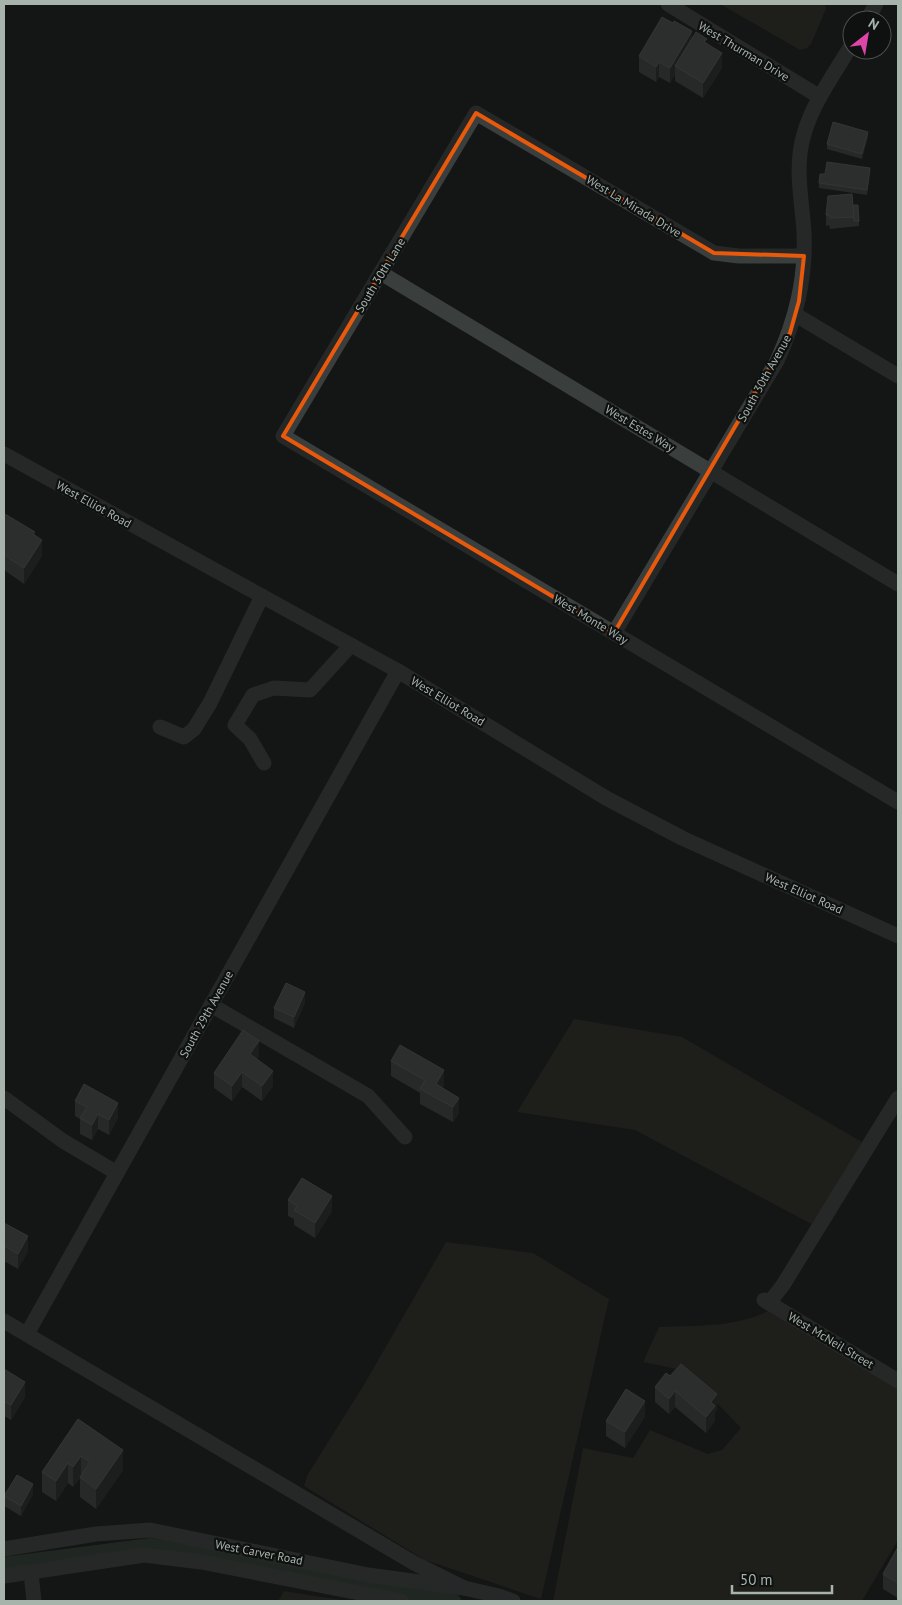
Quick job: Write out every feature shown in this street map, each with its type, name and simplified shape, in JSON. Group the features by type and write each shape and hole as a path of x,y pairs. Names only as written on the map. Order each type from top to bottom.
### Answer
{"street":[{"name":"West Thurman Drive","path":"668,4 820,97"},
{"name":"South 30th Avenue","path":"614,633 776,361 796,315 803,280 804,256 799,161 804,134 820,97 842,60"},
{"name":"West La Mirada Drive","path":"476,113 714,253 739,256 804,256"},
{"name":"South 30th Lane","path":"284,436 476,113"},
{"name":"West Estes Way","path":"381,273 898,584"},
{"path":"796,315 898,376"},
{"name":"West Monte Way","path":"284,436 898,802"},
{"name":"West Elliot Road","path":"4,454 398,671 614,802 682,838 898,936"},
{"path":"160,727 184,737 194,729 210,703 262,596"},
{"path":"264,763 250,739 235,725 253,696 274,688 310,690 351,645"},
{"name":"South 29th Avenue","path":"26,1334 398,671"},
{"path":"211,1005 368,1096 405,1137"},
{"path":"4,1098 63,1141 117,1172"},
{"name":"West McNeil Street","path":"898,1098 783,1285 767,1301 898,1381"},
{"path":"4,1321 414,1563 464,1588"},
{"name":"West Carver Road","path":"4,1549 96,1534 150,1530 368,1575 464,1588 513,1601"},
{"path":"4,1576 144,1555 201,1562 401,1601"},
{"path":"31,1573 34,1601"}],"highlighted area":[{"path":"476,113 714,253 804,256 799,301 790,333 614,633 283,436"}],"shaded area":[{"path":"720,4 825,4 826,9 811,44 807,48 800,50"},
{"path":"574,1019 682,1037 862,1142 813,1225 635,1130 517,1112"},
{"path":"446,1242 533,1253 609,1299 541,1599 425,1560 304,1486 308,1474 365,1383"},
{"path":"772,1309 898,1389 898,1540 862,1601 553,1601 583,1448 633,1458 650,1430 708,1454 722,1450 741,1428 686,1371 643,1362 659,1327 731,1323 745,1320"},
{"path":"284,1591 347,1601 278,1601"}],"building":[{"path":"662,17 692,31 670,68 659,62 656,67 639,56"},
{"path":"696,32 707,39 704,42 722,53 703,83 675,66"},
{"path":"833,122 868,132 862,154 827,144"},
{"path":"827,162 870,168 867,190 819,183 820,174 825,174"},
{"path":"852,194 854,217 830,218 829,215 826,215 828,196"},
{"path":"853,205 858,205 859,221 854,221"},
{"path":"5,514 35,532 33,534 42,540 24,568 4,555"},
{"path":"286,983 305,992 294,1017 274,1008"},
{"path":"243,1030 259,1041 250,1054 273,1071 262,1086 242,1072 232,1086 214,1073"},
{"path":"400,1045 444,1070 436,1084 459,1098 453,1107 420,1089 425,1080 391,1061"},
{"path":"84,1084 118,1103 109,1120 98,1114 92,1125 80,1118 87,1107 75,1101"},
{"path":"302,1178 332,1196 315,1223 294,1210 297,1206 288,1200"},
{"path":"4,1223 28,1236 18,1254 4,1246"},
{"path":"681,1364 717,1394 711,1402 715,1406 706,1417 675,1391 669,1399 655,1387 666,1373 670,1376"},
{"path":"4,1369 25,1382 11,1405 4,1401"},
{"path":"626,1389 645,1401 625,1432 606,1421"},
{"path":"78,1419 123,1450 96,1489 80,1477 90,1462 81,1456 73,1467 68,1463 56,1481 42,1472"},
{"path":"17,1475 33,1484 21,1506 4,1496"},
{"path":"898,1547 898,1583 883,1574"}],"waterway":[{"path":"4,1564 151,1545 390,1591 454,1601"}]}
